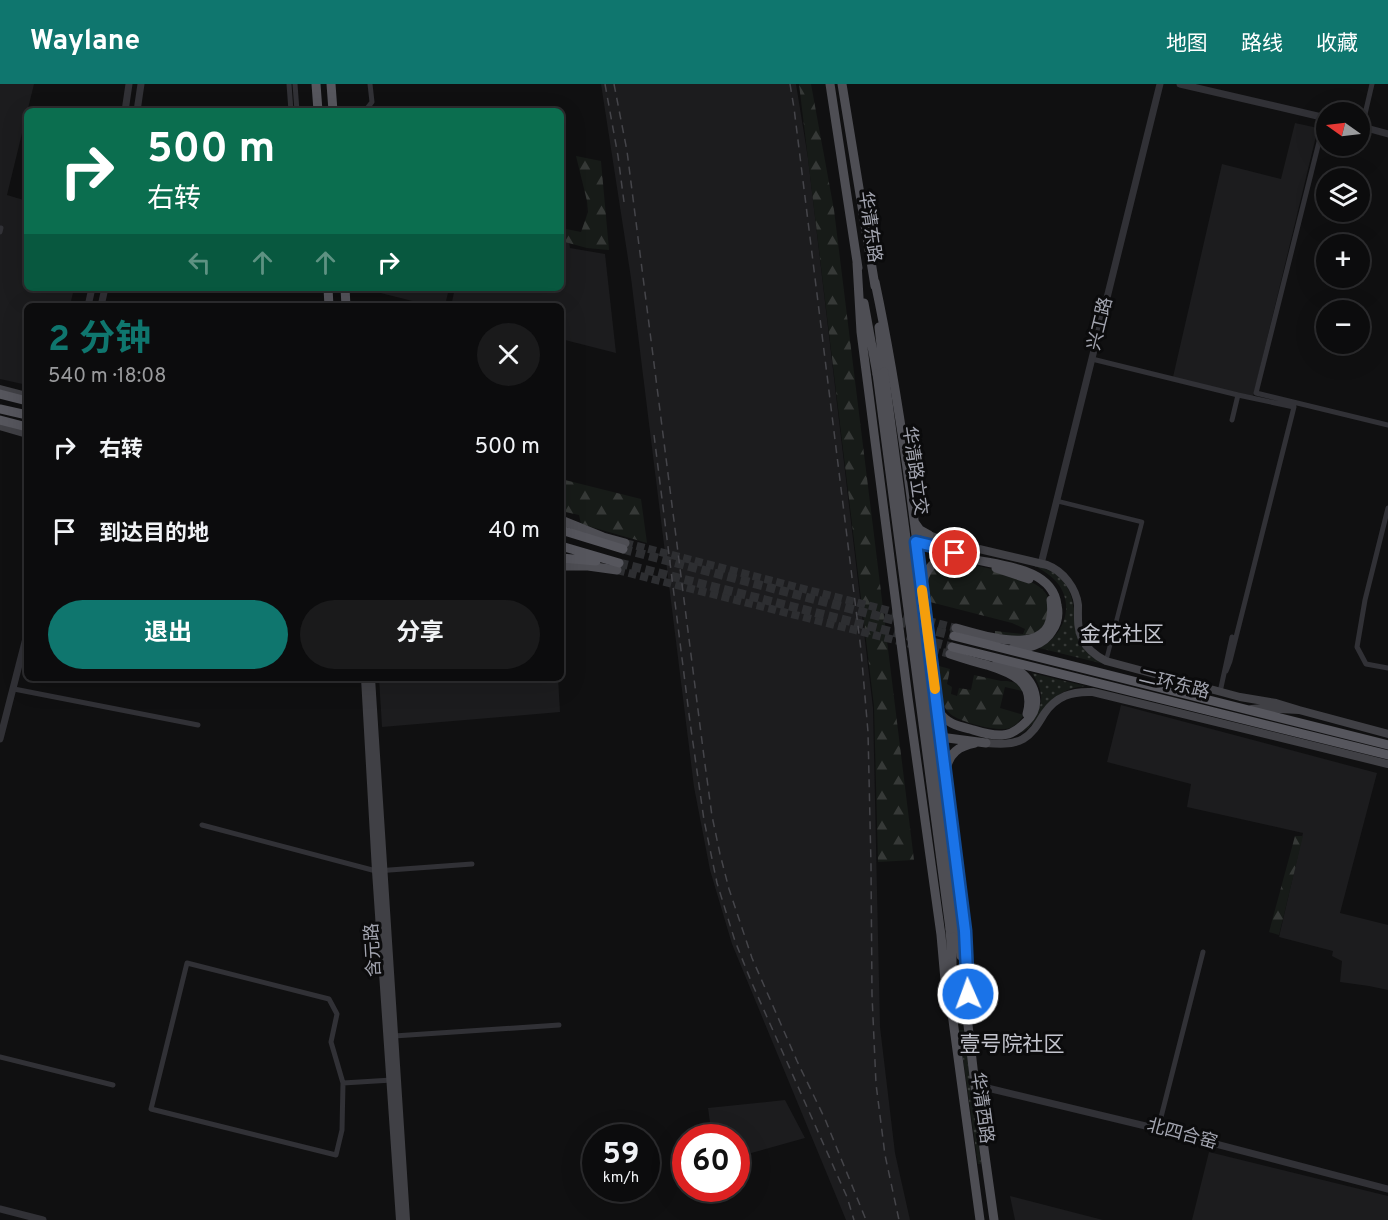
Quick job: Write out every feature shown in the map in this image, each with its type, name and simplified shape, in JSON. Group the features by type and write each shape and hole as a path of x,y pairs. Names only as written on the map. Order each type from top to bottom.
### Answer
{"highway":[{"path":"316,84 318,108"},
{"path":"331,84 333,108"},
{"path":"0,394 24,400"},
{"path":"0,399 24,405"},
{"path":"0,409 24,414"},
{"path":"0,420 24,426"},
{"path":"564,531 604,544"},
{"path":"564,537 624,546"},
{"path":"564,547 618,566"},
{"path":"564,558 618,566"},
{"name":"二环东路","path":"955,632 1003,648 1388,745"},
{"name":"二环东路","path":"951,651 975,653 1388,755"}],"main road":[{"name":"华清东路","path":"830,84 840,138 857,263 880,373"},
{"name":"华清东路","path":"842,84 874,282 880,373"},
{"path":"857,263 861,332 941,934 946,991 952,1016"},
{"path":"874,282 888,344 912,512 924,536 964,557 1008,566 1036,576 1051,588 1055,595 1056,622 1052,633 1027,648 1003,648"},
{"name":"华清路立交","path":"880,373 954,930"},
{"path":"0,389 24,395"},
{"path":"0,426 24,433"},
{"path":"564,521 624,546"},
{"path":"887,532 924,536 1041,564 1057,571 1069,584 1077,600 1078,622 1082,639 1093,653 1106,661 1385,734"},
{"path":"889,544 916,542 924,536"},
{"path":"916,542 965,931 969,989 966,1013"},
{"path":"923,597 924,578 929,567 945,559 964,557"},
{"path":"955,632 1017,641 1035,638 1049,623 1051,598 1042,586 1035,581 983,562"},
{"path":"564,566 618,566"},
{"path":"897,609 905,616 922,615 925,608"},
{"path":"904,660 909,652 927,651 931,658"},
{"path":"951,651 1008,672 1021,681 1029,701 1025,719 1019,728"},
{"path":"936,702 943,717 961,726 988,734 1012,733 1030,718 1036,699 1033,687 1026,678 1015,669 975,653"},
{"name":"含元路","path":"365,681 394,1036 400,1220"},
{"name":"含元路","path":"371,681 380,871 406,1220"},
{"path":"914,740 940,737 1004,744 1022,740 1057,700 1066,694 1082,692 1099,693 1388,764"},
{"path":"1248,709 1299,710"},
{"path":"1246,720 1305,743"},
{"path":"946,778 947,764 954,752 970,744 986,743"},
{"name":"华清西路","path":"954,930 994,1220"},
{"name":"华清西路","path":"954,930 952,1016 980,1220"}],"street":[{"path":"125,108 129,84"},
{"path":"137,108 141,84"},
{"path":"289,84 291,108"},
{"path":"295,84 297,108"},
{"path":"367,108 372,102 370,84"},
{"name":"兴工路","path":"1041,564 1160,84"},
{"path":"1180,84 1316,116"},
{"path":"1367,102 1372,84"},
{"path":"1370,130 1388,134"},
{"path":"1316,154 1256,393 1388,425"},
{"path":"1092,359 1294,407 1230,661 1220,692"},
{"path":"1232,420 1238,395"},
{"path":"1057,501 1142,522 1106,661"},
{"path":"1388,508 1365,600 1357,647 1366,664 1388,668"},
{"path":"1226,671 1232,637"},
{"path":"0,739 24,647"},
{"path":"14,689 198,725"},
{"path":"202,825 380,871 472,864"},
{"path":"1158,1129 1203,952"},
{"path":"187,963 329,999 337,1014 331,1042 344,1083 342,1130 336,1155 151,1108 187,963"},
{"path":"394,1036 559,1024"},
{"path":"0,1057 113,1085"},
{"path":"344,1083 394,1080"},
{"name":"北四合窑","path":"975,1085 1158,1129 1388,1189"},
{"path":"0,1209 43,1220"}],"shaded area":[{"path":"0,84 34,84 28,108 24,108 24,125 7,195 24,200 24,291 73,291 71,303 24,303 24,384 0,379"},
{"path":"601,84 796,84 808,158 873,708 880,1027 895,1153 910,1220 846,1220 732,944 710,870 694,787 631,278"},
{"path":"1295,123 1316,128 1316,136 1253,397 1173,377 1222,164 1281,179"},
{"path":"564,241 569,242 570,248 605,254 616,353 564,340 564,303 452,303 454,291 564,291"},
{"path":"373,291 448,291 446,303 420,303"},
{"path":"379,681 558,681 560,712 382,727"},
{"path":"1121,705 1377,773 1340,913 1388,925 1388,990 1340,982 1342,961 1332,956 1333,951 1279,937 1303,833 1187,807 1191,784 1107,762"},
{"path":"785,1100 805,1138 750,1153 750,1124 710,1124 708,1108"},
{"path":"1209,1152 1388,1196 1388,1220 1192,1220"},
{"path":"1010,1196 1103,1220 1015,1220"}],"green space":[{"path":"799,84 811,84 834,210 914,860 878,862 874,706"},
{"path":"576,156 601,161 609,250 587,248 564,242 564,229 581,232 588,212"},
{"path":"564,480 641,499 647,543 581,524 579,515 564,512"},
{"path":"952,561 1010,574 1040,588 1047,595 1049,604 1043,628 1029,636 1014,637 995,634 995,631 1023,634 1025,629 1012,623 930,602 930,575 937,566"},
{"path":"1033,565 1051,572 1063,581 1071,596 1078,631 1108,665 1039,648 1054,637 1060,629 1064,621 1066,603 1059,585"},
{"path":"939,666 950,669 947,684 952,687 951,694 957,696 959,688 971,690 974,675 1021,684 1026,692 1005,687 1000,708 1024,715 1014,726 1004,729 981,726 953,716 944,706"},
{"path":"1032,673 1085,686 1062,693 1055,698 1037,720 1020,734 1038,713 1040,705 1040,690"},
{"path":"1295,836 1303,836 1279,935 1269,932"},
{"path":"959,1030 964,1030 981,1164 978,1164"}],"tunnel":[{"path":"625,543 956,628"},
{"path":"623,549 954,636"},
{"path":"619,563 952,647"},
{"path":"617,570 950,654"}],"railway":[{"path":"605,84 624,202"},
{"path":"614,84 627,151 704,757 720,854 752,958 825,1119 866,1220"},
{"path":"790,84 861,650 868,732 872,995 876,1084 885,1155 899,1220"},
{"path":"654,435 690,722 704,820 717,883 735,941 751,981 847,1197 854,1220"}],"slow traffic":[{"path":"922,590 935,689"}],"district":[{"name":"金花社区","path":"1122,635"},
{"name":"壹号院社区","path":"1012,1045"}],"route":[{"path":"955,553 916,542 965,931 968,994"}]}
